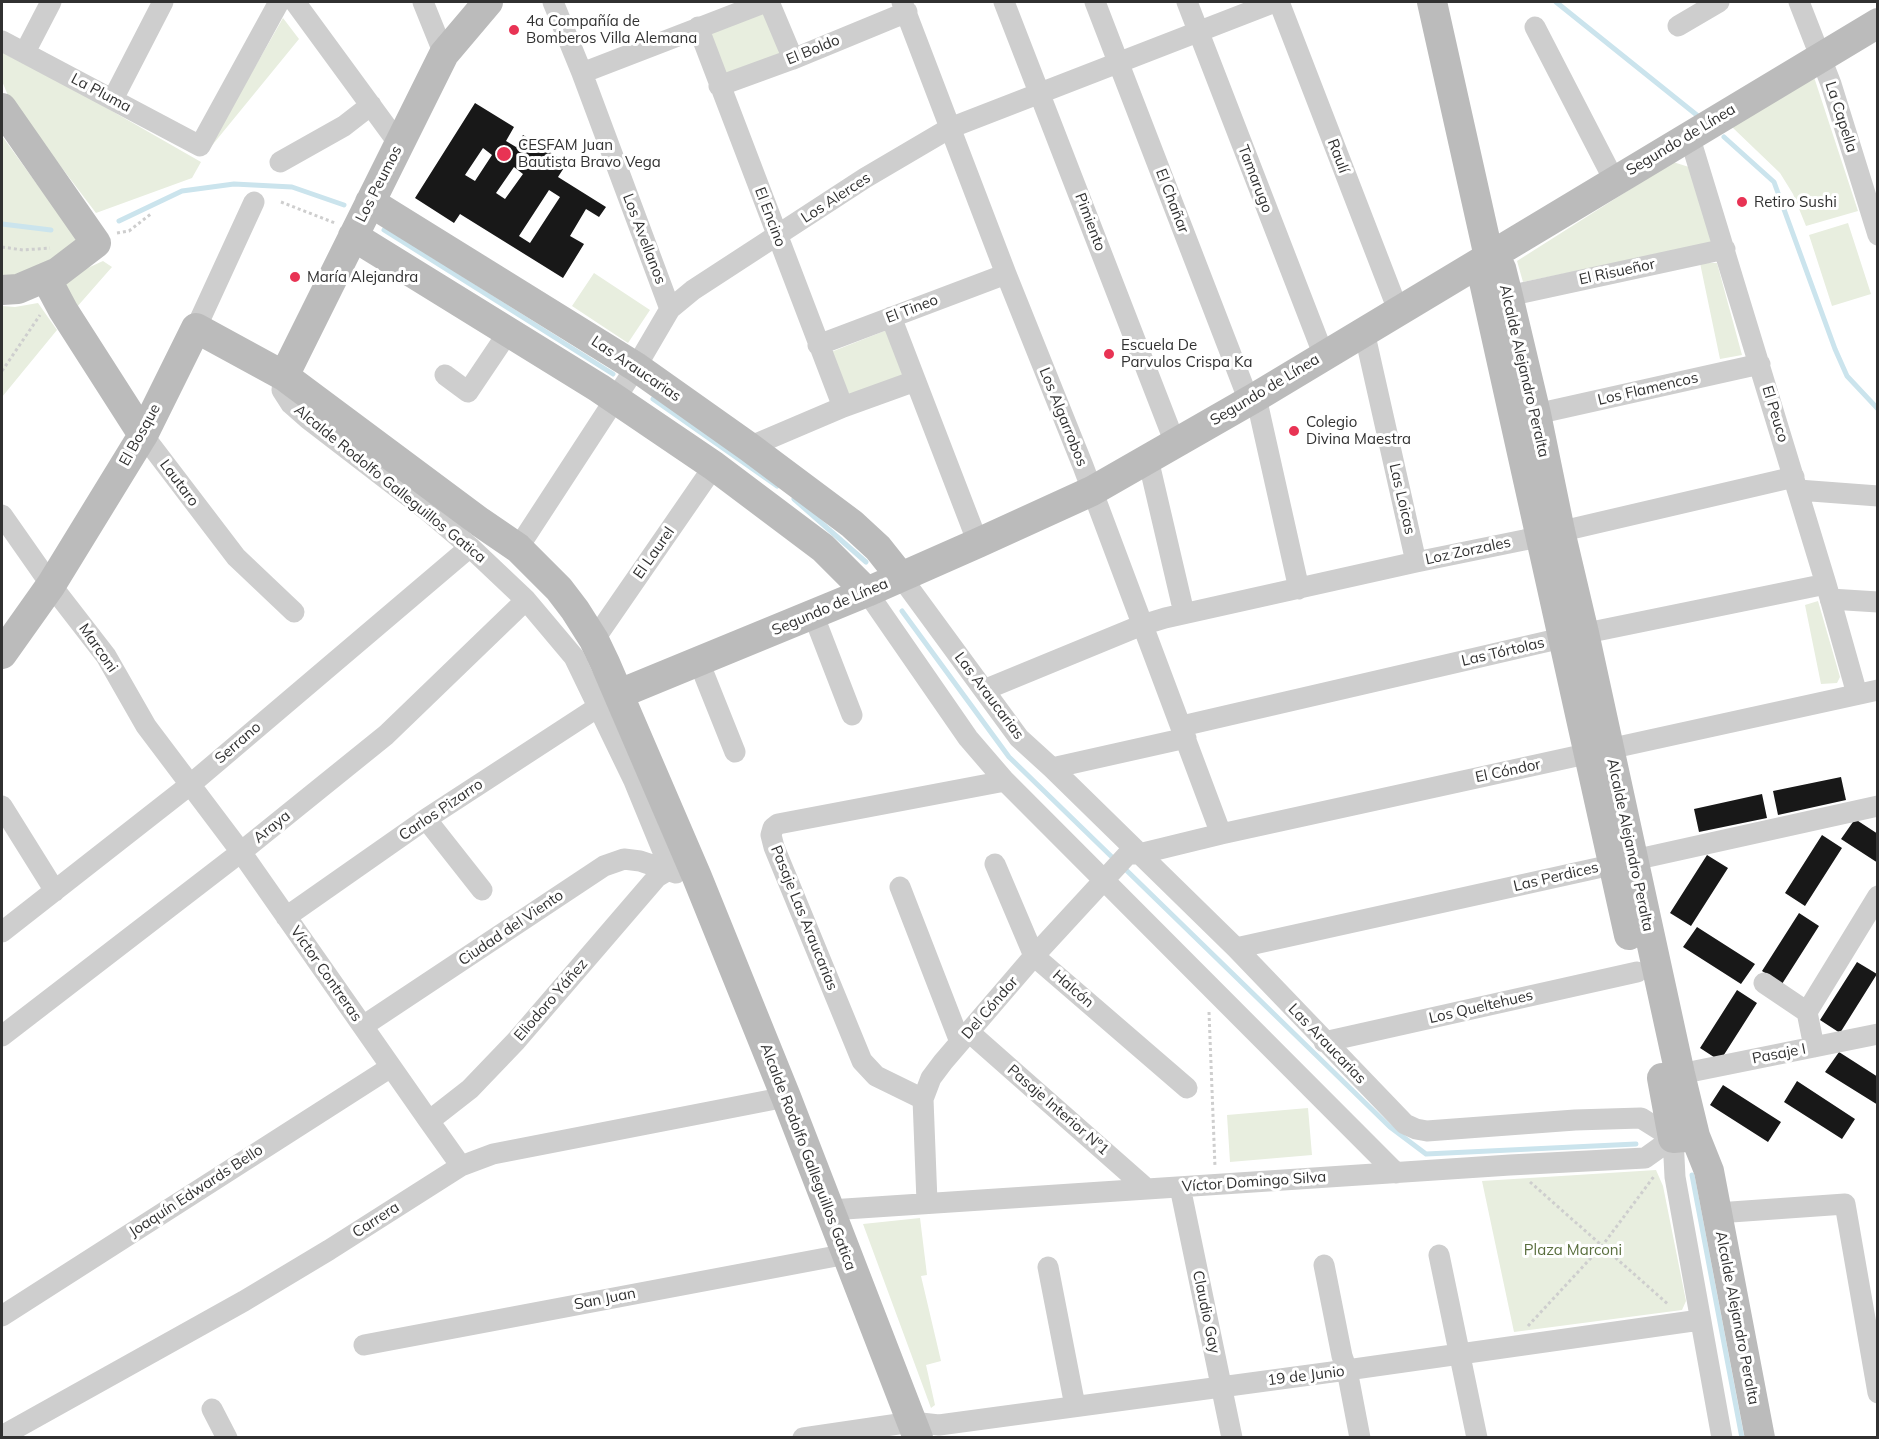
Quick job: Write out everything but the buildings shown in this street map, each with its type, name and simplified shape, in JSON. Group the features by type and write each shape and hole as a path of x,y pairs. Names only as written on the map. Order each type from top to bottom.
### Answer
{"street":[{"path":"25,52 51,2"},
{"path":"113,99 163,2"},
{"name":"La Pluma","path":"2,41 200,146 279,2"},
{"path":"296,2 399,144"},
{"path":"423,2 444,54"},
{"name":"Los Peumos","path":"284,376 444,54 488,2"},
{"name":"Los Avellanos","path":"553,2 582,73 670,309"},
{"path":"582,73 767,2 792,59"},
{"name":"Pimiento","path":"1004,2 1175,443"},
{"name":"El Chañar","path":"1095,2 1252,399 1299,589"},
{"name":"Tamarugo","path":"1187,2 1324,356"},
{"name":"Los Alerces","path":"518,548 636,367 670,309 693,290 865,178 950,128 1277,2"},
{"name":"Raulí","path":"1277,2 1398,310"},
{"name":"Alcalde Alejandro Peralta","path":"1432,2 1489,257 1483,277 1550,533 1623,862 1680,1074 1684,1137 1675,1177 1722,1437"},
{"path":"1678,26 1719,2"},
{"name":"La Capella","path":"1799,2 1831,84 1873,205 1878,235"},
{"name":"El Boldo","path":"719,86 792,59 904,7"},
{"name":"Los Algarrobos","path":"904,7 1092,491 1221,834"},
{"name":"Segundo de Línea","path":"609,700 867,592 1092,491 1252,399 1878,23"},
{"name":"El Encino","path":"698,27 843,407"},
{"path":"1535,27 1614,180"},
{"path":"280,162 344,126 371,105"},
{"path":"2,108 94,240 58,272 50,286 2,290"},
{"name":"El Peuco","path":"1689,135 1760,364 1857,694"},
{"name":"El Bosque","path":"2,654 51,585 142,435 196,328 254,202"},
{"name":"Las Araucarias","path":"370,202 636,367 852,524 878,548 901,577 1019,738 1052,768 1133,854 1236,948 1405,1124 1427,1131 1575,1120 1641,1118 1684,1137"},
{"path":"353,236 616,398 714,466 823,548 867,592 968,738 1005,781 1107,876 1208,986 1396,1173"},
{"name":"El Risueñor","path":"1508,296 1725,249"},
{"name":"Alcalde Alejandro Peralta","path":"1489,257 1500,268 1536,414 1550,533"},
{"name":"El Tineo","path":"818,345 1006,273"},
{"name":"Lautaro","path":"50,286 142,435 236,557 294,612"},
{"path":"891,317 978,543"},
{"name":"Alcalde Rodolfo Galleguillos Gatica","path":"196,328 284,376 518,548 559,588 594,640 609,700 634,781 664,854 667,871"},
{"path":"445,375 468,392 509,331"},
{"name":"Las Loicas","path":"1364,331 1416,562"},
{"name":"Los Flamencos","path":"1536,414 1760,364"},
{"name":"Alcalde Rodolfo Galleguillos Gatica","path":"284,376 282,390 291,404 470,547 526,600 609,700 697,877 786,1097 915,1430"},
{"path":"749,447 843,407 915,381"},
{"path":"1148,459 1184,613"},
{"name":"El Laurel","path":"594,640 714,466"},
{"name":"Loz Zorzales","path":"984,690 1142,625 1184,613 1416,562 1796,484 1878,496"},
{"name":"Marconi","path":"2,515 51,585 106,656 146,726 191,784"},
{"name":"Serrano","path":"2,932 191,784 470,547"},
{"name":"Las Tórtolas","path":"1052,768 1184,732 1573,636 1828,591 1878,603"},
{"name":"Araya","path":"2,1036 241,852 386,735 526,600"},
{"path":"813,614 852,716"},
{"path":"699,662 735,752"},
{"name":"El Cóndor","path":"1133,854 1878,690"},
{"name":"Carlos Pizarro","path":"286,917 426,819 609,700"},
{"name":"Pasaje Las Araucarias","path":"923,1099 876,1076 862,1061 771,835 773,828 778,824 1005,781"},
{"name":"Víctor Contreras","path":"191,784 461,1166"},
{"path":"2,806 55,891"},
{"name":"Las Perdices","path":"1236,948 1878,806"},
{"path":"426,819 482,890"},
{"name":"Del Cóndor","path":"927,1202 923,1099 931,1078 1034,956 1107,876 1133,854"},
{"name":"Ciudad del Viento","path":"363,1026 604,866 624,859 640,861 667,871"},
{"name":"Alcalde Alejandro Peralta","path":"1623,862 1637,972 1662,1076 1684,1137 1709,1171 1760,1437"},
{"name":"Halcón","path":"995,864 1034,956 1187,1088"},
{"path":"667,871 697,877"},
{"name":"Eliodoro Yáñez","path":"429,1122 470,1089 516,1041 657,877 667,871"},
{"path":"900,888 965,1037"},
{"path":"1814,1047 1807,1012 1878,896"},
{"name":"Los Queltehues","path":"1324,1042 1637,972"},
{"path":"1764,983 1807,1012"},
{"name":"Pasaje I","path":"1680,1074 1878,1034"},
{"name":"Pasaje Interior Nº1","path":"965,1037 1147,1188"},
{"name":"Joaquín Edwards Bello","path":"2,1316 391,1067"},
{"name":"Carrera","path":"2,1436 244,1301 461,1166 493,1154 786,1097"},
{"name":"Víctor Domingo Silva","path":"830,1210 927,1202 1645,1158 1684,1137"},
{"name":"Claudio Gay","path":"1180,1187 1232,1437"},
{"path":"1717,1213 1845,1203 1878,1393"},
{"name":"San Juan","path":"364,1345 847,1254"},
{"path":"1439,1255 1477,1437"},
{"path":"1324,1265 1360,1437"},
{"path":"1048,1267 1075,1406"},
{"name":"19 de Junio","path":"803,1437 915,1430 1700,1320"},
{"path":"212,1409 227,1437"}],"path":[{"path":"281,202 331,221 353,236"},
{"path":"94,240 129,231 152,213"},
{"path":"2,371 23,342 50,286"},
{"path":"1208,986 1216,1184"},
{"path":"1507,1348 1602,1246 1684,1137"},
{"path":"1510,1165 1676,1311 1700,1320"}],"green space":[{"path":"763,10 781,57 723,80 705,32"},
{"path":"283,18 299,39 205,154"},
{"path":"2,48 201,162 192,178 96,213 9,98 2,81"},
{"path":"1814,77 1858,211 1806,226 1793,194 1780,173 1732,127"},
{"path":"2,136 77,239 57,262 26,276 2,277"},
{"path":"1673,162 1689,167 1713,243 1523,282 1517,261"},
{"path":"1848,223 1871,294 1832,306 1809,235"},
{"path":"103,261 112,267 76,308 63,287 68,277"},
{"path":"1700,263 1717,263 1742,355 1720,359"},
{"path":"594,273 650,310 628,343 572,306"},
{"path":"38,303 57,330 2,397 2,306 15,307"},
{"path":"887,330 908,378 851,399 831,352"},
{"path":"1818,601 1840,677 1837,683 1821,684 1805,605"},
{"path":"1308,1108 1312,1155 1230,1162 1227,1115"},
{"name":"Plaza Marconi","path":"1656,1170 1663,1186 1686,1301 1682,1310 1514,1332 1482,1181"},
{"path":"920,1218 927,1275 921,1276 941,1361 926,1365 935,1405 931,1408 863,1224"}],"waterway":[{"path":"1556,2 1698,116"},
{"path":"1724,137 1774,182 1847,376 1878,409"},
{"path":"119,221 182,191 234,184 292,187 344,205"},
{"path":"2,224 51,230"},
{"path":"384,230 613,374"},
{"path":"653,399 777,486"},
{"path":"794,499 866,562"},
{"path":"902,611 1009,757 1115,860"},
{"path":"1122,866 1390,1127 1426,1154 1636,1144"},
{"path":"1692,1175 1742,1438"}],"place":[{"name":"4a Compañía de Bomberos Villa Alemana","path":"514,30"},
{"name":"CESFAM Juan Bautista Bravo Vega","path":"504,154"},
{"name":"Retiro Sushi","path":"1742,202"},
{"name":"María Alejandra","path":"295,277"},
{"name":"Escuela De Parvulos Crispa Ka","path":"1109,354"},
{"name":"Colegio Divina Maestra","path":"1294,431"}]}
